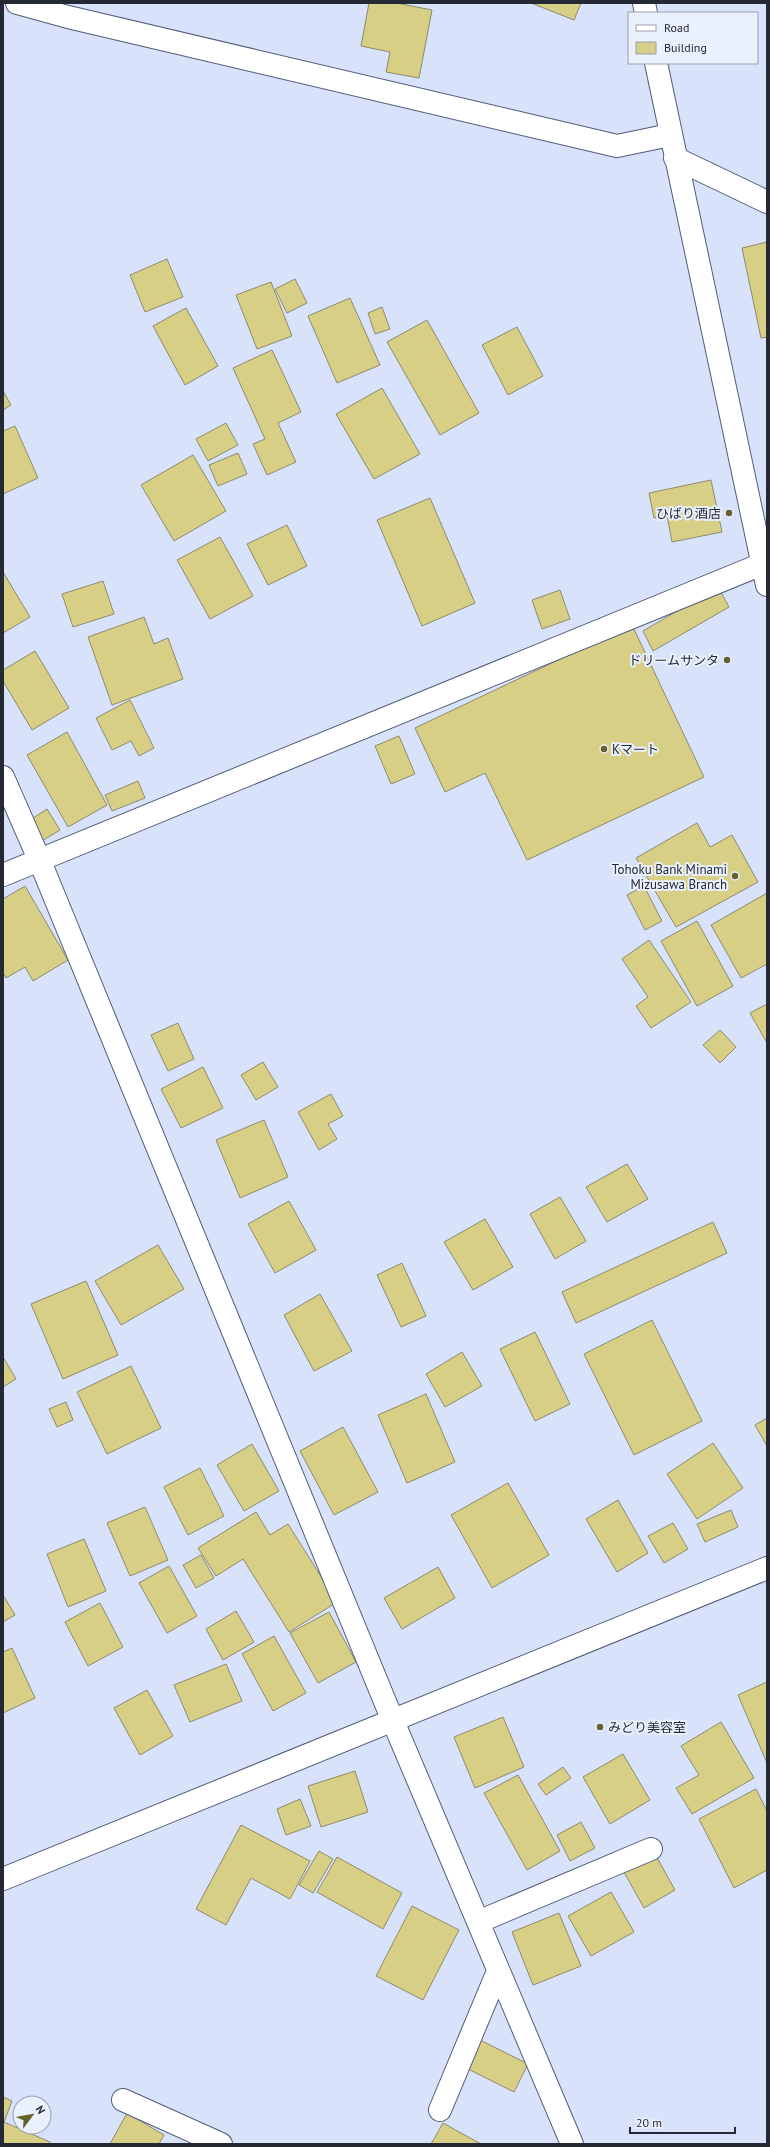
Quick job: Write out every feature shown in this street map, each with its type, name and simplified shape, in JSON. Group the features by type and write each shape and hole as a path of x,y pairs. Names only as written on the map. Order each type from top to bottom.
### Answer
{"street":[{"path":"17,3 68,17 617,146 670,135"},
{"path":"656,64 670,135 764,564 767,585"},
{"path":"675,158 767,202"},
{"path":"3,875 764,564"},
{"path":"3,777 40,859 393,1722 572,2144"},
{"path":"3,1879 393,1722 767,1568"},
{"path":"478,1922 651,1849"},
{"path":"440,2110 498,1970"},
{"path":"123,2100 221,2144"}],"building":[{"path":"369,3 396,3 432,10 419,78 386,72 390,52 361,46"},
{"path":"531,3 581,3 574,20"},
{"path":"767,242 767,337 761,338 742,248"},
{"path":"167,259 183,297 145,312 130,275"},
{"path":"295,279 307,303 287,313 275,289"},
{"path":"271,282 292,336 257,349 236,295"},
{"path":"350,298 380,365 337,383 308,316"},
{"path":"382,307 390,329 375,334 368,313"},
{"path":"186,308 218,366 185,385 153,326"},
{"path":"427,320 479,413 440,435 387,342"},
{"path":"517,327 543,376 508,395 482,345"},
{"path":"272,350 301,412 278,423 296,462 267,475 253,444 265,439 233,368"},
{"path":"382,388 420,454 374,479 336,414"},
{"path":"3,391 11,405 3,410"},
{"path":"226,423 238,445 208,461 196,439"},
{"path":"15,426 38,478 3,494 3,431"},
{"path":"238,453 247,474 218,486 209,465"},
{"path":"193,455 226,511 174,541 141,485"},
{"path":"711,480 722,532 672,542 667,515 654,518 649,493"},
{"path":"430,498 475,603 422,626 377,520"},
{"path":"287,525 307,566 268,585 247,544"},
{"path":"220,537 253,596 210,619 177,560"},
{"path":"3,572 30,617 3,633"},
{"path":"103,581 114,614 73,627 62,594"},
{"path":"718,587 729,607 653,651 643,631"},
{"path":"560,590 570,619 542,629 532,600"},
{"path":"144,617 154,644 168,638 183,679 112,705 88,637"},
{"path":"632,625 704,777 527,860 485,773 445,792 415,728"},
{"path":"35,651 69,708 32,730 3,681 3,670"},
{"path":"130,700 154,748 139,756 131,741 112,750 96,718"},
{"path":"67,732 107,805 68,827 27,755"},
{"path":"399,736 415,774 391,784 375,746"},
{"path":"138,781 145,798 112,811 105,795"},
{"path":"47,809 60,830 42,841 30,820"},
{"path":"697,823 710,847 732,835 758,882 676,927 636,858"},
{"path":"25,886 68,960 33,981 25,967 6,978 3,973 3,899"},
{"path":"644,886 662,921 645,930 627,895"},
{"path":"767,893 767,964 741,978 711,925"},
{"path":"697,921 733,986 697,1006 661,941"},
{"path":"649,940 691,1002 651,1028 636,1006 648,997 622,959"},
{"path":"767,1004 767,1043 750,1013"},
{"path":"178,1023 194,1059 168,1071 151,1035"},
{"path":"720,1030 736,1047 720,1063 703,1045"},
{"path":"263,1062 278,1087 256,1100 241,1075"},
{"path":"203,1067 223,1108 181,1128 161,1089"},
{"path":"331,1094 343,1116 328,1124 337,1139 319,1150 298,1112"},
{"path":"264,1120 288,1177 240,1198 216,1140"},
{"path":"627,1164 648,1199 607,1222 586,1187"},
{"path":"560,1197 586,1241 555,1259 530,1214"},
{"path":"289,1201 316,1250 275,1273 248,1224"},
{"path":"485,1219 513,1267 473,1290 444,1242"},
{"path":"713,1222 727,1253 576,1323 562,1292"},
{"path":"158,1245 184,1289 121,1325 95,1281"},
{"path":"402,1263 426,1316 401,1327 377,1275"},
{"path":"86,1281 118,1355 63,1379 31,1304"},
{"path":"320,1294 352,1351 314,1371 284,1315"},
{"path":"652,1320 702,1421 634,1455 584,1354"},
{"path":"535,1332 570,1404 535,1421 500,1349"},
{"path":"462,1352 482,1386 445,1407 426,1374"},
{"path":"3,1357 16,1379 3,1387"},
{"path":"131,1366 161,1428 107,1454 77,1392"},
{"path":"426,1394 455,1462 407,1483 378,1415"},
{"path":"66,1402 73,1420 57,1427 49,1409"},
{"path":"767,1418 767,1446 755,1425"},
{"path":"343,1427 378,1492 334,1515 300,1451"},
{"path":"713,1443 743,1488 697,1519 667,1474"},
{"path":"252,1444 279,1491 244,1511 217,1465"},
{"path":"200,1468 224,1516 188,1535 164,1487"},
{"path":"508,1483 549,1555 492,1588 451,1515"},
{"path":"618,1500 648,1553 617,1572 586,1519"},
{"path":"145,1507 168,1560 130,1576 107,1523"},
{"path":"731,1510 738,1527 705,1542 697,1524"},
{"path":"256,1512 270,1535 288,1524 337,1602 289,1632 243,1559 216,1576 198,1548"},
{"path":"673,1523 688,1549 664,1563 648,1536"},
{"path":"84,1539 106,1591 68,1607 47,1554"},
{"path":"201,1555 214,1578 196,1588 183,1565"},
{"path":"169,1566 197,1616 167,1633 139,1583"},
{"path":"438,1567 455,1598 402,1629 384,1598"},
{"path":"3,1595 15,1615 3,1622"},
{"path":"100,1603 123,1647 88,1666 65,1622"},
{"path":"236,1611 254,1642 223,1660 206,1629"},
{"path":"329,1612 356,1662 318,1683 290,1633"},
{"path":"274,1636 306,1693 273,1711 242,1654"},
{"path":"12,1648 35,1698 3,1713 3,1652"},
{"path":"226,1664 242,1701 190,1722 174,1685"},
{"path":"767,1682 767,1763 738,1695"},
{"path":"147,1690 173,1736 140,1755 114,1708"},
{"path":"503,1717 524,1767 475,1788 454,1737"},
{"path":"721,1722 754,1778 692,1814 676,1788 699,1775 681,1746"},
{"path":"623,1754 650,1800 610,1824 583,1777"},
{"path":"563,1767 571,1778 546,1795 538,1784"},
{"path":"355,1771 368,1812 321,1827 308,1786"},
{"path":"518,1775 560,1851 527,1870 484,1793"},
{"path":"756,1789 767,1811 767,1870 734,1888 699,1819"},
{"path":"300,1799 311,1826 286,1835 277,1809"},
{"path":"581,1822 595,1848 570,1861 557,1835"},
{"path":"241,1825 310,1861 290,1899 251,1878 226,1925 196,1909"},
{"path":"319,1851 333,1859 313,1893 299,1885"},
{"path":"655,1854 675,1890 644,1908 624,1872"},
{"path":"337,1857 402,1893 383,1929 317,1892"},
{"path":"611,1892 634,1932 591,1956 568,1916"},
{"path":"412,1906 459,1930 423,2000 376,1976"},
{"path":"559,1913 581,1966 533,1985 512,1932"},
{"path":"478,2039 528,2064 514,2092 464,2067"},
{"path":"3,2097 12,2101 4,2122 12,2125 12,2135 34,2135 50,2142 50,2144 3,2144"},
{"path":"127,2113 164,2135 159,2144 110,2144"},
{"path":"443,2123 481,2144 431,2144"}],"place":[{"name":"ひばり酒店","path":"729,513"},
{"name":"ドリームサンタ","path":"727,660"},
{"name":"Kマート","path":"604,749"},
{"name":"Tohoku Bank Minami Mizusawa Branch","path":"735,876"},
{"name":"みどり美容室","path":"600,1727"}]}
